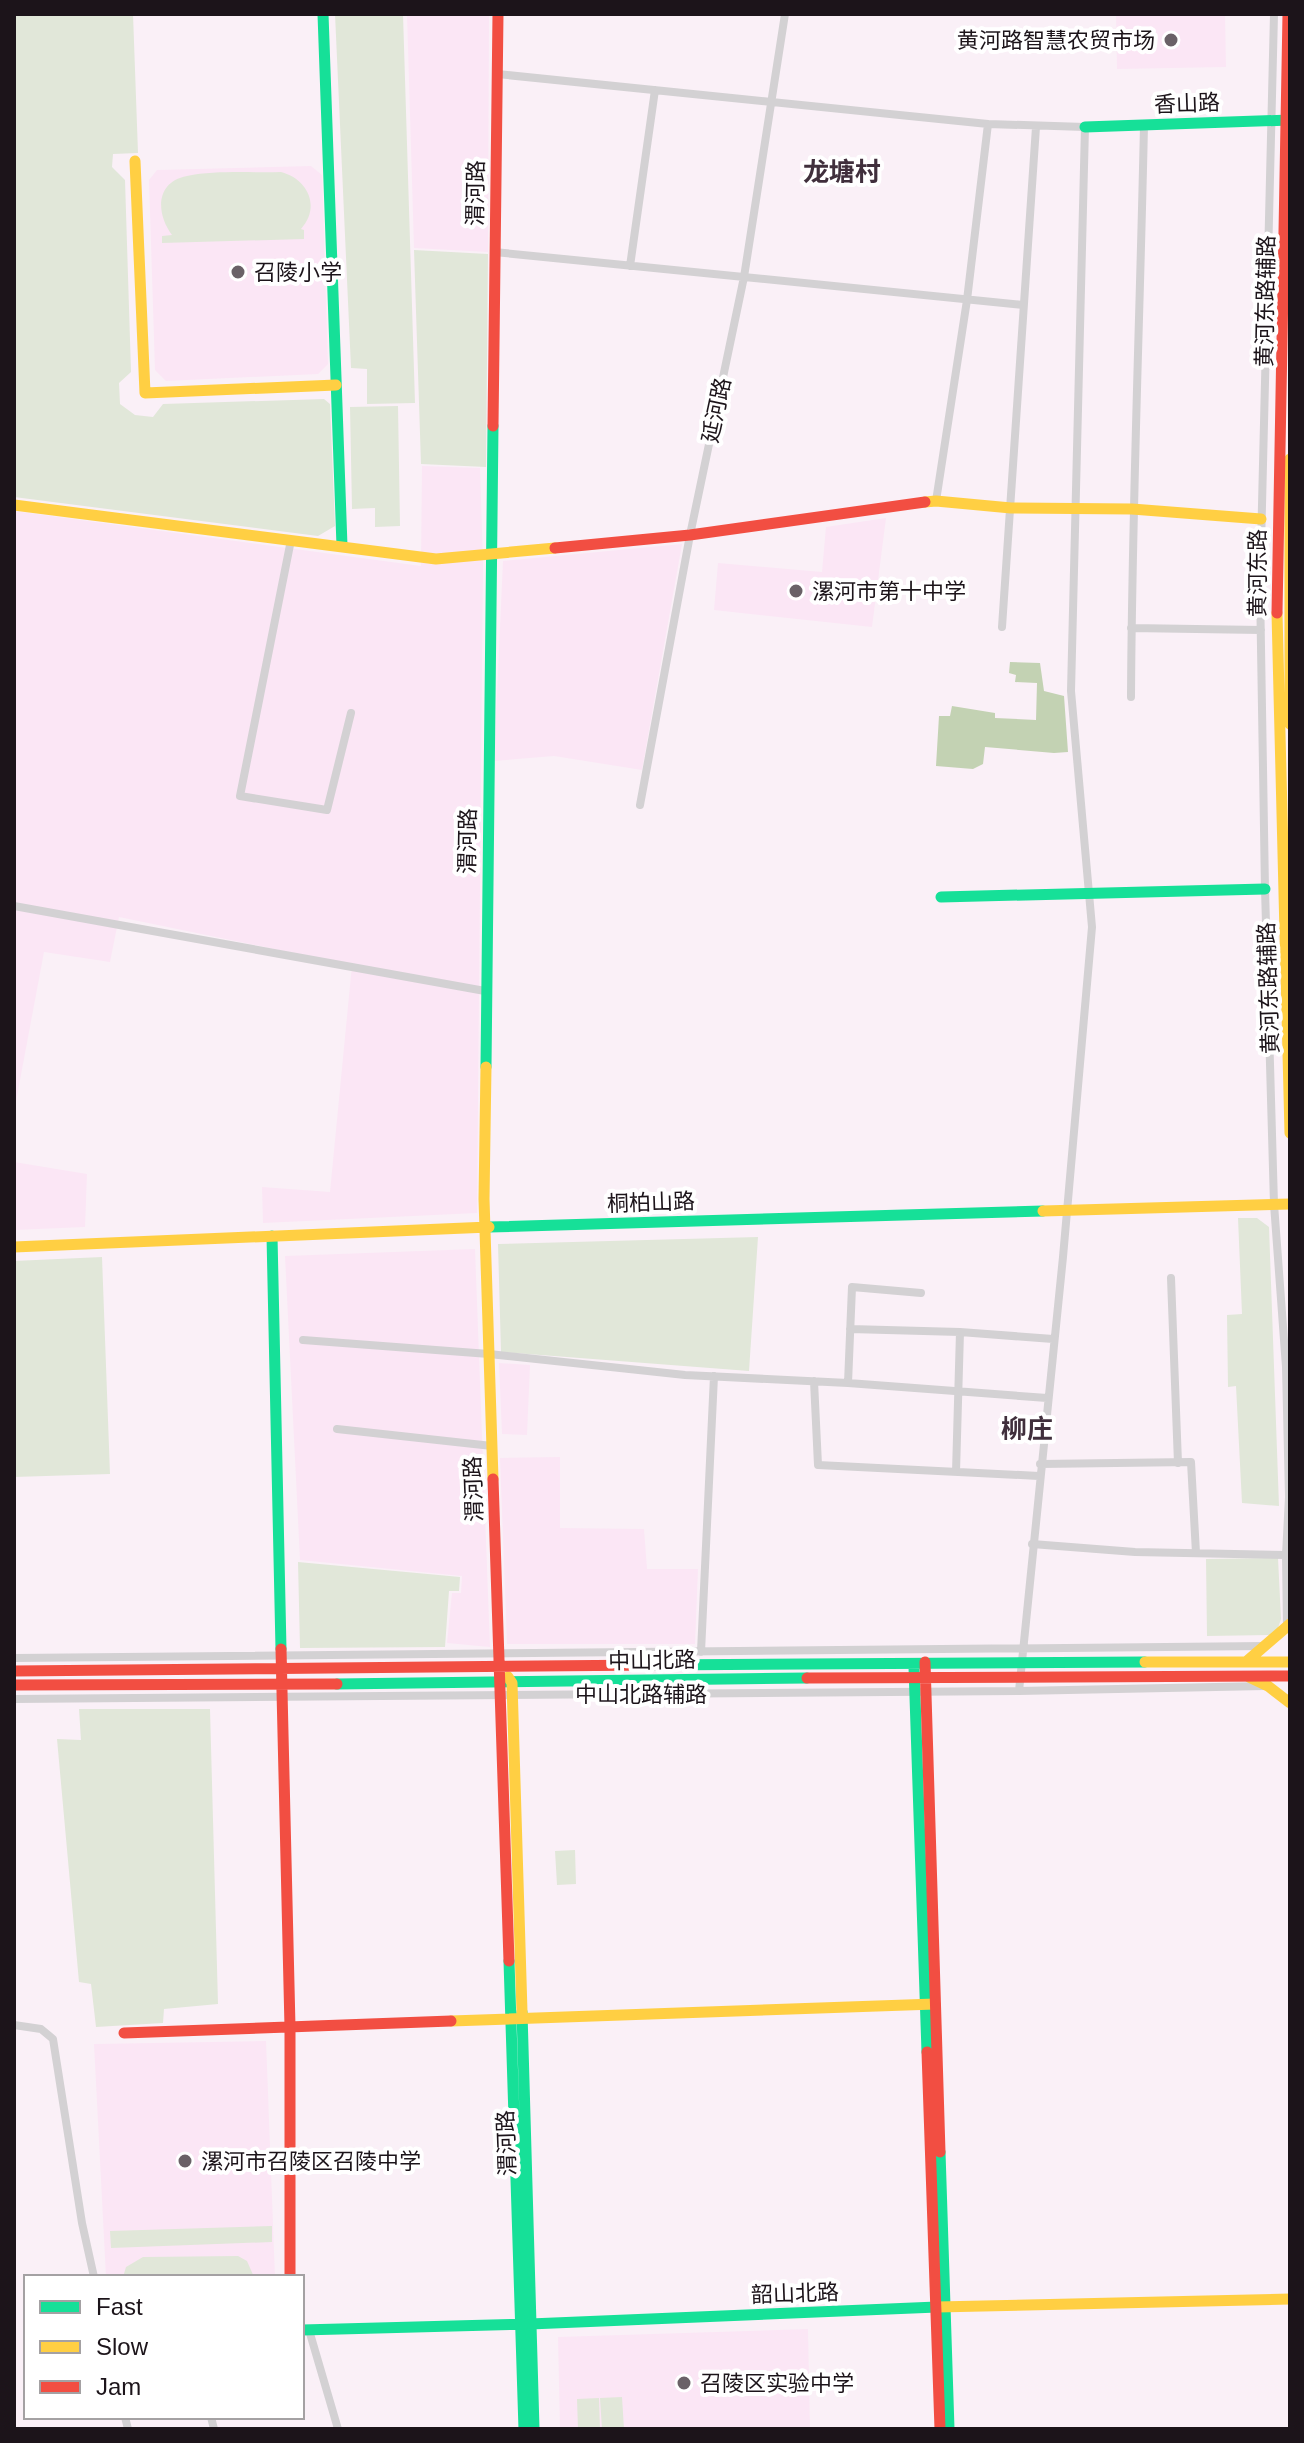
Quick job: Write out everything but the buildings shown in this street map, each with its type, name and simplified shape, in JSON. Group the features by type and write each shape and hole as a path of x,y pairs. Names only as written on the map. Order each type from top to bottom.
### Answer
{"street":[{"path":"323,14 342,546"},
{"name":"渭河路","path":"498,14 485,991 485,1227 499,1653 506,1688 522,2172 526,2324 524,2429"},
{"name":"延河路","path":"640,805 690,535 744,277 785,14"},
{"name":"黄河东路辅路","path":"1274,14 1260,587 1274,1204 1286,1367 1288,1626"},
{"name":"黄河东路","path":"1288,14 1276,587 1290,1133"},
{"path":"497,74 988,124 1085,127 1071,691 1092,927 1019,1691"},
{"path":"630,266 655,90"},
{"name":"香山路","path":"1085,127 1287,120"},
{"path":"936,501 967,300 988,124"},
{"path":"1131,697 1132,509 1144,125"},
{"path":"1002,627 1036,127"},
{"path":"135,161 145,393 336,385"},
{"path":"494,252 1023,305"},
{"name":"黄河东路","path":"1290,459 1290,724"},
{"path":"14,505 436,559 690,535 936,501 1011,508 1132,509 1261,519"},
{"path":"291,540 240,796 327,810 351,713"},
{"path":"1260,587 1289,587"},
{"path":"1131,628 1261,630"},
{"path":"941,897 1265,889"},
{"path":"14,906 485,991"},
{"name":"桐柏山路","path":"14,1247 485,1227 1290,1204"},
{"path":"272,1236 290,2027 290,2275"},
{"path":"1171,1278 1178,1463"},
{"path":"848,1383 852,1287 921,1293"},
{"path":"850,1329 960,1332 1053,1339"},
{"path":"956,1472 960,1332"},
{"path":"303,1340 714,1376 1047,1398"},
{"path":"701,1652 714,1376"},
{"path":"814,1381 818,1465 1039,1476"},
{"path":"337,1429 492,1446"},
{"path":"1040,1464 1191,1462 1196,1553"},
{"path":"1032,1544 1135,1552 1286,1555"},
{"path":"1246,1662 1288,1626"},
{"name":"中山北路辅路","path":"14,1658 282,1653 701,1652 1022,1656 1266,1646"},
{"name":"中山北路","path":"14,1671 920,1662 1022,1656 1290,1662"},
{"path":"920,1662 940,2306 940,2429"},
{"path":"1245,1675 1268,1686 1290,1703"},
{"name":"中山北路","path":"14,1685 283,1690 506,1688 920,1676 1290,1676"},
{"name":"中山北路辅路","path":"506,1688 921,1692 1268,1686"},
{"path":"14,1699 283,1690"},
{"path":"124,2033 931,2004"},
{"path":"14,2025 41,2029 53,2039 82,2223 94,2275"},
{"name":"韶山北路","path":"306,2330 940,2306 1290,2299"},
{"path":"940,2306 949,2429"},
{"name":"渭河路","path":"526,2324 534,2429"},
{"path":"306,2330 338,2429"}],"shaded area":[{"path":"14,14 133,14 138,153 113,154 112,167 125,180 131,372 119,383 120,404 135,415 153,417 163,404 324,399 330,404 335,526 318,536 14,497"},
{"path":"335,14 403,14 415,403 367,404 367,369 351,368"},
{"path":"407,14 489,14 488,252 414,248"},
{"name":"黄河路智慧农贸市场","path":"1116,14 1225,14 1226,67 1117,69"},
{"name":"召陵小学","path":"311,166 322,175 328,364 318,374 166,381 155,370 149,180 157,170"},
{"path":"281,172 298,181 309,195 310,212 301,229 304,230 304,239 162,243 162,236 172,235 163,218 162,200 169,185 177,179 210,173"},
{"path":"414,250 488,254 486,467 421,464"},
{"path":"398,406 400,526 375,527 375,508 352,509 350,407"},
{"path":"422,466 480,468 483,562 477,1213 263,1223 262,1187 330,1192 352,965 119,917 110,962 44,952 14,1112 14,511 421,566"},
{"name":"漯河市第十中学","path":"886,518 872,627 714,610 718,563 822,572 826,527"},
{"path":"682,544 642,770 554,756 494,761 503,561"},
{"path":"1010,662 1040,663 1044,691 1064,696 1068,752 985,747 983,764 973,769 936,766 939,716 950,716 952,706 995,713 995,718 1036,720 1037,683 1015,682 1016,675 1009,673"},
{"path":"14,1162 87,1174 85,1227 14,1230"},
{"path":"1238,1218 1257,1218 1269,1227 1279,1506 1242,1503 1236,1386 1228,1387 1227,1315 1242,1314"},
{"path":"758,1237 749,1371 501,1352 498,1244"},
{"path":"475,1249 490,1647 447,1643 452,1593 461,1593 462,1576 300,1560 285,1256"},
{"path":"102,1257 110,1474 14,1477 14,1261"},
{"path":"499,1363 530,1365 527,1435 502,1434"},
{"path":"560,1457 560,1528 644,1529 647,1569 698,1569 695,1644 507,1644 500,1458"},
{"path":"1278,1558 1281,1619 1278,1628 1270,1635 1207,1636 1206,1559"},
{"path":"298,1562 460,1577 459,1591 449,1591 445,1647 300,1648"},
{"path":"79,1709 210,1709 218,2004 164,2009 163,2023 96,2027 91,1984 79,1982 57,1739 81,1740"},
{"path":"575,1850 576,1884 557,1885 555,1851"},
{"name":"漯河市召陵区召陵中学","path":"266,2041 275,2275 106,2275 94,2044"},
{"path":"272,2226 272,2242 111,2248 110,2231"},
{"path":"238,2256 247,2261 253,2275 124,2275 126,2267 143,2257"},
{"name":"召陵区实验中学","path":"808,2329 810,2429 560,2429 558,2337"},
{"path":"622,2397 624,2429 602,2429 600,2398"},
{"path":"599,2398 600,2429 578,2429 577,2399"}],"traffic: fast":[{"path":"323,14 342,546"},
{"path":"1085,127 1290,120"},
{"path":"486,1067 493,426"},
{"path":"941,897 1265,889"},
{"path":"489,1227 1043,1211"},
{"path":"272,1236 281,1649"},
{"path":"654,1665 1145,1662"},
{"path":"914,1667 927,2052"},
{"path":"337,1684 807,1678"},
{"path":"509,1961 524,2429"},
{"path":"522,2012 534,2429"},
{"path":"940,2152 949,2429"},
{"path":"304,2330 937,2307"}],"traffic: slow":[{"path":"135,161 145,393 336,385"},
{"path":"1290,459 1290,724"},
{"path":"925,502 1011,508 1132,509 1261,519"},
{"path":"14,505 436,559 555,548"},
{"path":"1277,613 1290,1133"},
{"path":"486,1067 484,1199 493,1479"},
{"path":"1043,1211 1290,1204"},
{"path":"14,1247 489,1227"},
{"path":"1246,1662 1290,1624"},
{"path":"1145,1662 1290,1662"},
{"path":"508,1677 512,1683 522,2012"},
{"path":"1249,1677 1268,1686 1290,1703"},
{"path":"451,2021 935,2004"},
{"path":"937,2307 1290,2299"}],"traffic: jam":[{"path":"493,426 498,14"},
{"path":"1277,613 1288,14"},
{"path":"555,548 690,535 925,502"},
{"path":"493,1479 509,1961"},
{"path":"281,1649 290,2027 290,2275"},
{"path":"925,1662 940,2152"},
{"path":"14,1671 654,1665"},
{"path":"807,1678 1290,1676"},
{"path":"14,1685 337,1684"},
{"path":"124,2033 451,2021"},
{"path":"927,2052 940,2429"}],"place":[{"name":"黄河路智慧农贸市场","path":"1171,40"},
{"name":"召陵小学","path":"238,272"},
{"name":"漯河市第十中学","path":"796,591"},
{"name":"漯河市召陵区召陵中学","path":"185,2161"},
{"name":"召陵区实验中学","path":"684,2383"}],"district":[{"name":"龙塘村","path":"842,172"},
{"name":"柳庄","path":"1027,1429"}]}
